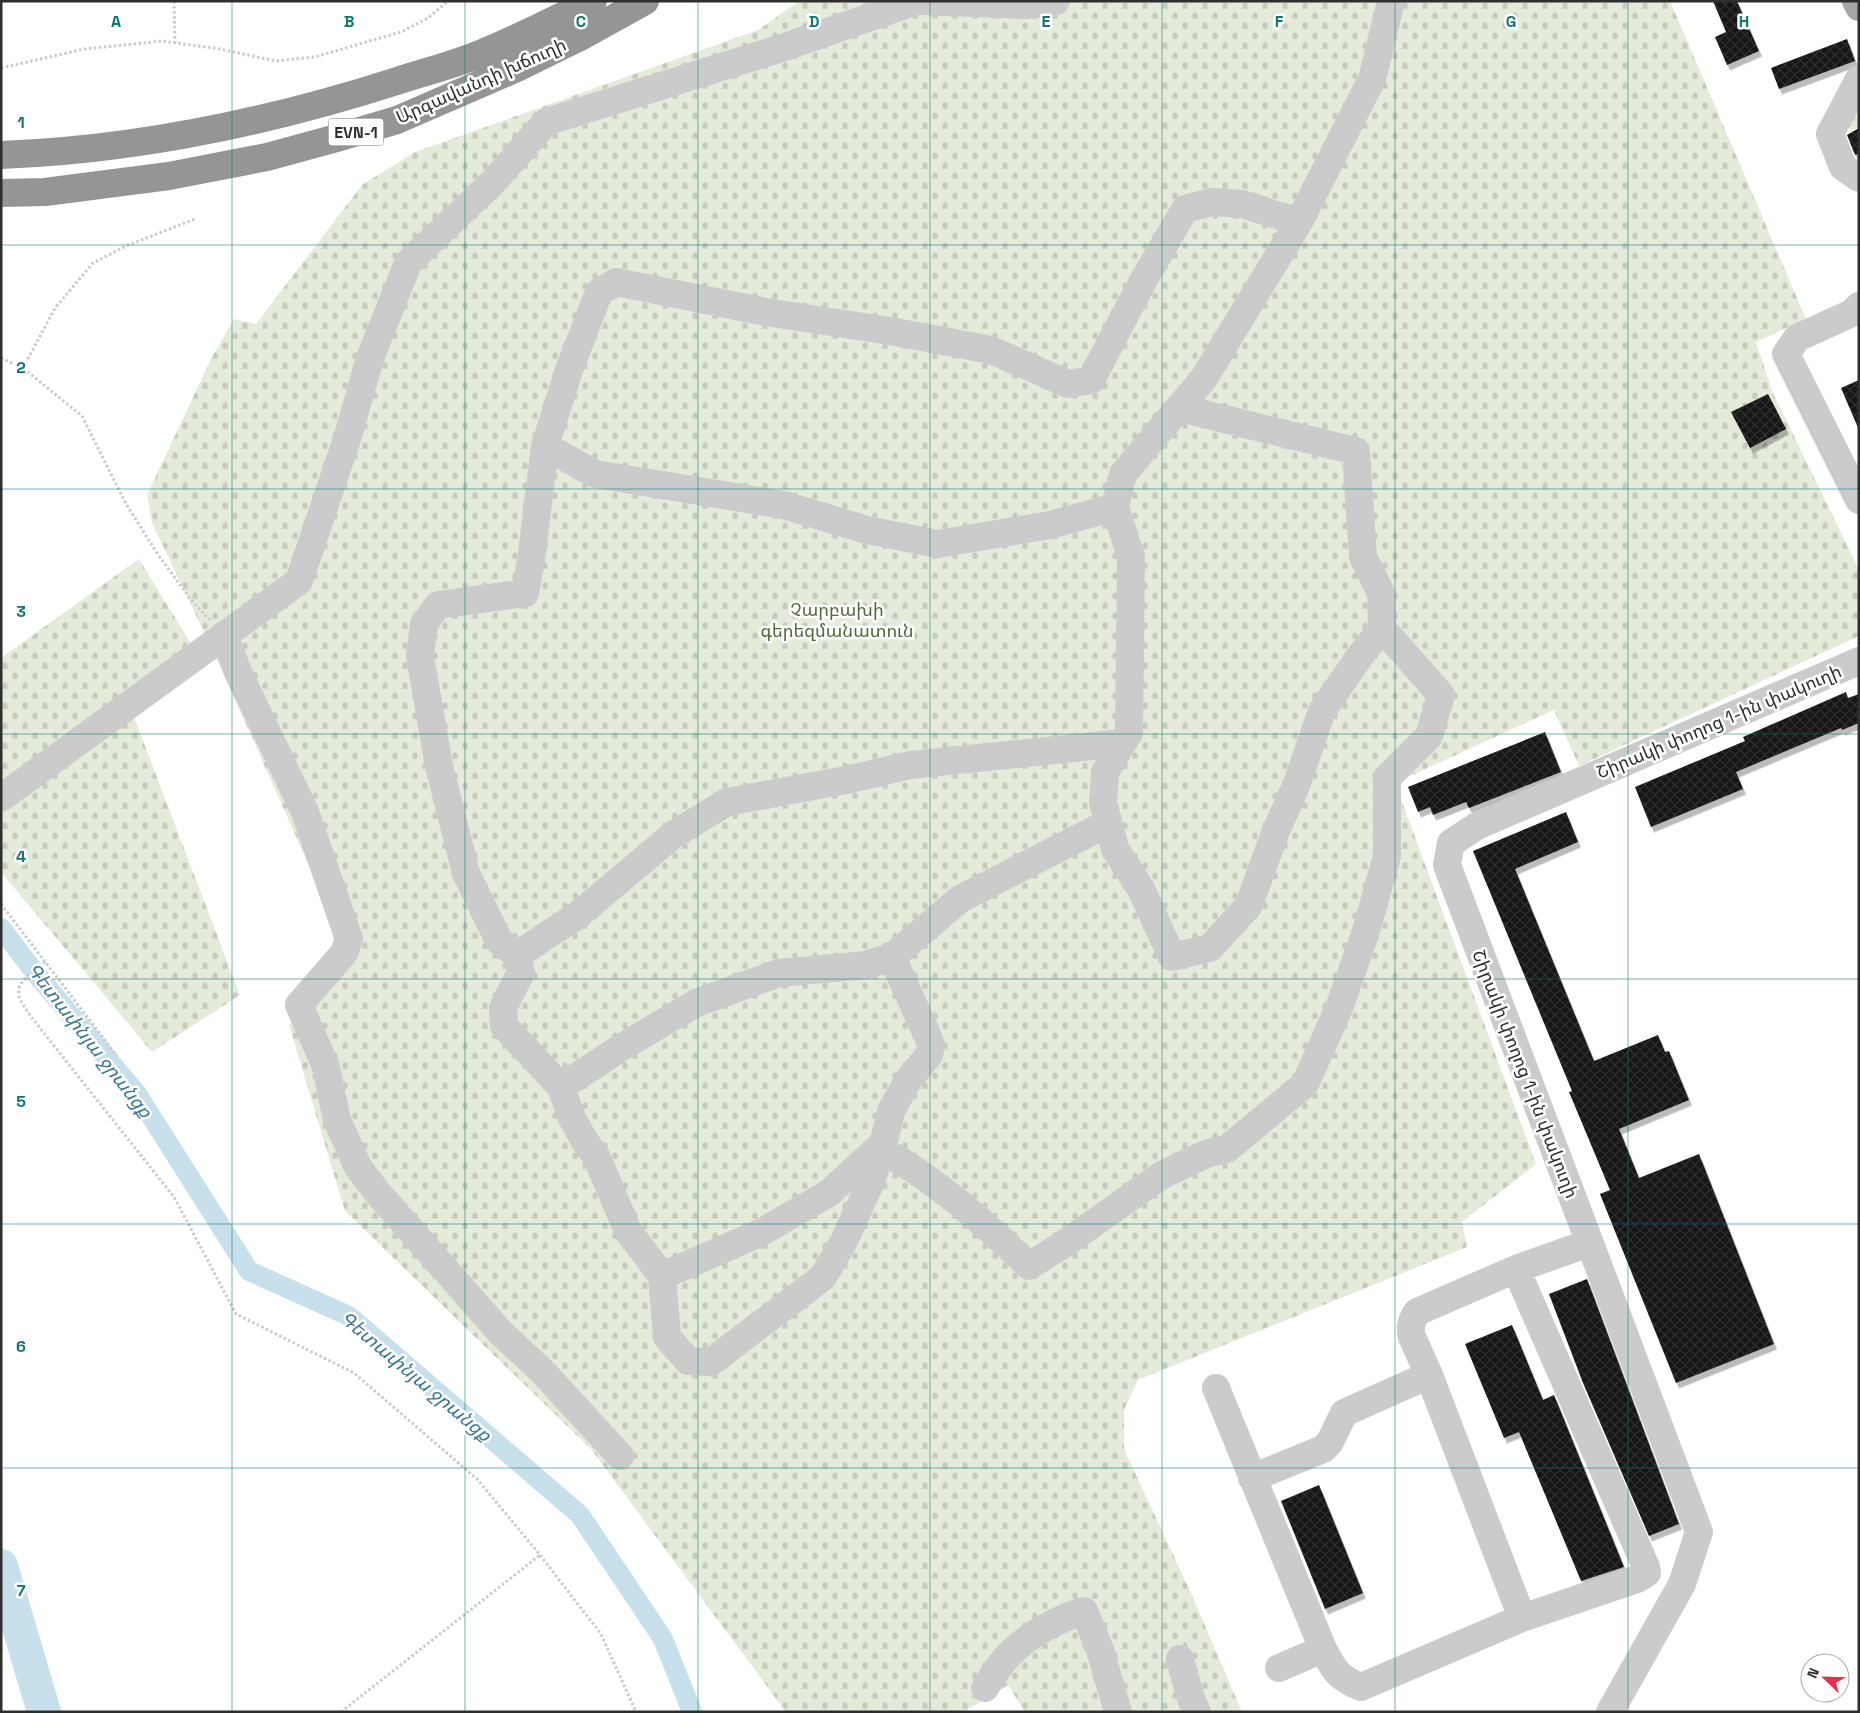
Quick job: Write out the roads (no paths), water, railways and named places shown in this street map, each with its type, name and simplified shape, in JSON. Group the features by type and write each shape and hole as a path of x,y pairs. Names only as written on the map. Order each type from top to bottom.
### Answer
{"highway":[{"name":"Արգավանդի խճուղի","path":"1,155 42,154 192,134 323,104 485,52 593,1"},
{"name":"Արգավանդի խճուղի","path":"1,193 44,192 169,176 235,164 300,149 397,120 517,68 580,37 645,1"}],"main road":[{"path":"1856,1 1859,7"}],"lane":[{"path":"1,798 298,581 348,436 370,358 408,264 493,182 546,122 779,49 916,1"},
{"path":"920,1 1026,4 1056,1"},
{"path":"1382,628 1360,656 1322,712 1296,786 1249,905 1210,948 1172,957 1141,889 1115,849 1103,802 1105,772 1129,733 1131,557 1115,506 1123,474 1204,378 1299,222 1372,79 1390,1"},
{"path":"1859,79 1830,134 1843,167 1859,178"},
{"path":"892,957 922,1020 931,1046 929,1055 908,1082 891,1111 882,1150 860,1209 844,1241 823,1277 711,1362 688,1361 667,1337 662,1276 628,1231 597,1158 572,1118 561,1087 504,1026 503,1008 520,972 517,955 499,941 466,873 439,766 420,656 424,624 438,605 525,593 531,561 544,446 569,370 599,292 616,282 766,312 890,331 991,350 1068,384 1091,380 1185,209 1212,202 1242,204 1299,222"},
{"path":"1859,306 1852,312 1797,338 1786,354 1859,500"},
{"path":"662,1276 762,1232 829,1193 877,1149 913,1167 975,1215 1029,1266 1064,1244 1162,1175 1208,1153 1227,1149 1305,1084 1339,1008 1366,931 1388,856 1387,778 1429,736 1441,695 1382,628 1381,593 1363,556 1356,451 1179,408"},
{"path":"544,446 595,474 784,505 867,530 938,544 1050,525 1115,506"},
{"path":"224,635 238,672 304,812 349,939 344,953 299,1005 326,1068 337,1120 358,1167 376,1192 501,1333 542,1371 620,1456"},
{"name":"Շիրակի փողոց 1-ին փակուղի","path":"1610,1712 1682,1584 1699,1532 1447,865 1451,843 1477,826 1859,661"},
{"path":"517,955 578,914 673,835 727,802 846,780 910,765 1123,743"},
{"path":"561,1087 622,1047 696,1004 780,973 866,966 892,957 960,899 1108,823"},
{"path":"1522,1618 1410,1330 1417,1312 1516,1269 1589,1243"},
{"path":"1216,1388 1323,1650 1335,1672 1346,1681 1360,1687 1522,1618 1637,1579 1646,1572 1646,1567 1516,1269"},
{"path":"1252,1478 1323,1449 1330,1442 1344,1413 1429,1375"},
{"path":"985,1688 1007,1657 1023,1644 1063,1617 1084,1611 1100,1650 1118,1712"},
{"path":"1279,1668 1323,1650"},
{"path":"1180,1660 1191,1699 1197,1712"}],"waterway":[{"name":"Գետափնյա ջրանցք","path":"1,928 33,970 137,1094 249,1271 349,1316 580,1515 663,1639 692,1712"},
{"path":"1,1566 44,1712"}],"park label":[{"name":"Չարբախի գերեզմանատուն","path":"837,620"}]}
